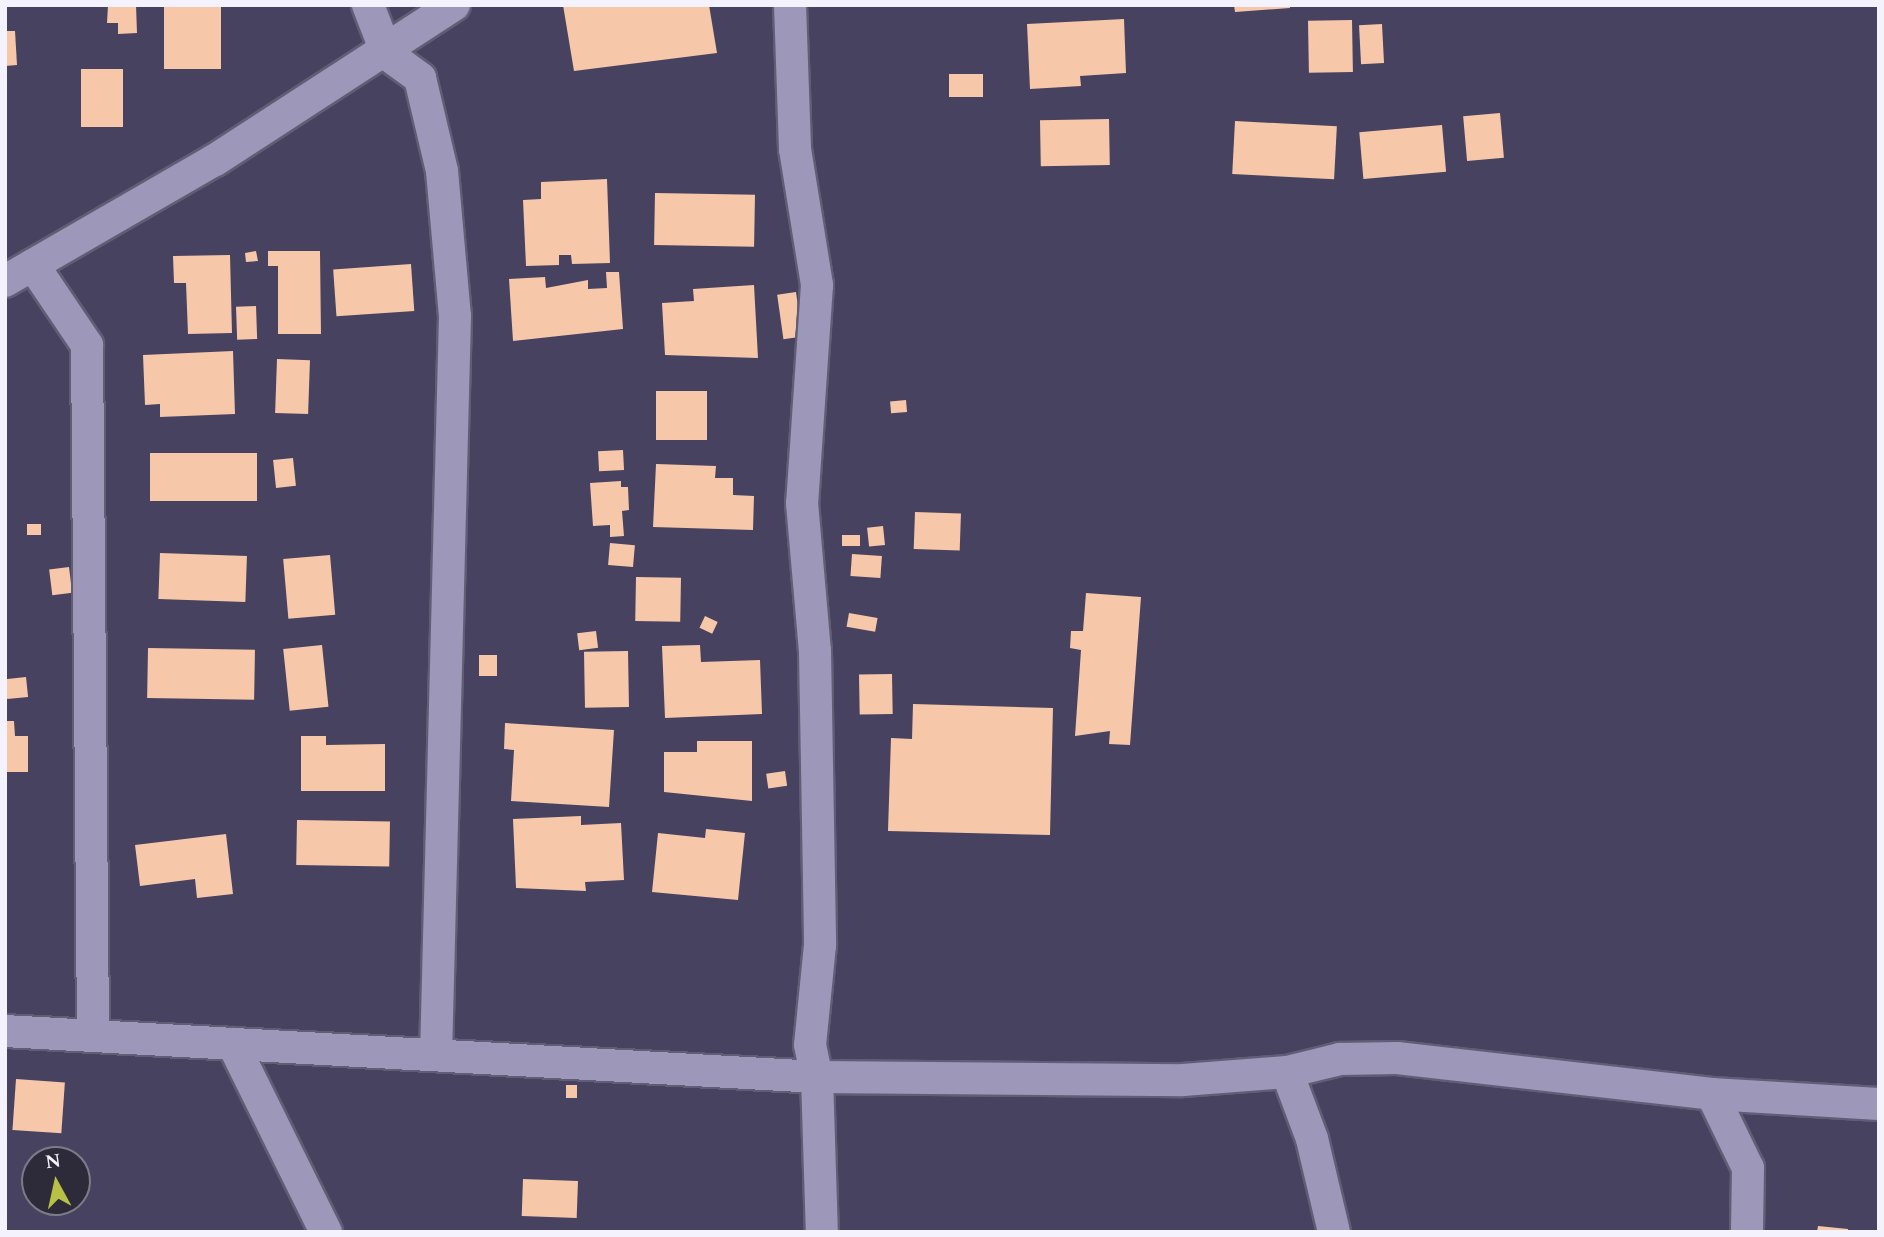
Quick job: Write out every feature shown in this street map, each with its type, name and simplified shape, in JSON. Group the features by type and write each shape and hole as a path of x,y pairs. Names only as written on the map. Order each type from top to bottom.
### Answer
{"street":[{"path":"368,5 387,54 420,78 442,171 454,316 436,1055"},
{"path":"5,281 387,54 454,5"},
{"path":"790,5 795,149 817,285 802,503 815,651 820,945 810,1045 817,1077 822,1232"},
{"path":"33,265 87,345 93,1036"},
{"path":"5,1031 817,1077 1183,1080 1287,1072 1340,1059 1397,1058 1712,1094 1879,1104"},
{"path":"233,1044 326,1232"},
{"path":"1287,1072 1312,1139 1334,1232"},
{"path":"1712,1094 1748,1168 1747,1232"}],"building":[{"path":"108,5 136,5 137,33 118,34 118,23 107,23"},
{"path":"164,5 221,5 221,69 164,69"},
{"path":"563,5 709,5 717,53 574,71"},
{"path":"1234,5 1290,5 1290,8 1235,12"},
{"path":"1124,19 1126,73 1080,76 1081,86 1030,89 1027,24"},
{"path":"1352,20 1353,72 1309,73 1308,21"},
{"path":"1382,24 1384,63 1361,64 1359,25"},
{"path":"5,31 15,31 17,65 5,66"},
{"path":"81,69 123,69 123,127 81,127"},
{"path":"949,74 983,74 983,97 949,97"},
{"path":"1500,113 1504,158 1467,161 1463,116"},
{"path":"1109,119 1110,165 1041,166 1040,120"},
{"path":"1235,121 1337,126 1334,179 1232,174"},
{"path":"1442,125 1446,172 1363,179 1359,132"},
{"path":"607,179 610,263 572,264 571,255 559,255 559,265 526,266 523,200 541,199 541,182"},
{"path":"655,193 755,195 754,247 654,245"},
{"path":"256,251 258,261 246,262 245,253"},
{"path":"268,251 320,251 321,334 278,334 278,266 268,266"},
{"path":"230,255 232,333 188,334 186,283 174,283 173,256"},
{"path":"411,264 414,311 336,316 333,269"},
{"path":"606,272 619,272 623,329 513,341 509,279 545,277 546,288 588,280 588,289 607,288"},
{"path":"754,285 758,358 665,355 662,303 694,301 693,289"},
{"path":"796,292 802,337 783,339 777,295"},
{"path":"256,306 257,339 237,340 236,307"},
{"path":"233,351 235,414 160,417 160,404 145,405 143,355"},
{"path":"277,359 310,360 308,414 275,413"},
{"path":"656,391 707,391 707,440 656,440"},
{"path":"906,400 907,412 891,413 890,401"},
{"path":"623,450 624,470 599,471 598,451"},
{"path":"150,453 257,453 257,501 150,501"},
{"path":"293,458 296,486 276,488 273,460"},
{"path":"656,464 716,466 715,478 733,478 733,495 754,496 753,530 653,527"},
{"path":"621,481 621,487 628,487 629,510 622,511 624,536 610,537 610,525 593,526 590,483"},
{"path":"915,512 961,514 960,551 914,549"},
{"path":"27,524 41,524 41,535 27,535"},
{"path":"883,526 885,545 869,547 867,528"},
{"path":"842,535 860,535 860,546 842,546"},
{"path":"610,543 635,545 633,567 608,565"},
{"path":"160,553 247,556 245,602 158,599"},
{"path":"852,554 882,556 880,578 850,576"},
{"path":"330,555 335,615 288,619 283,559"},
{"path":"69,567 72,593 52,595 49,569"},
{"path":"636,577 681,578 680,622 635,621"},
{"path":"1086,593 1141,597 1130,745 1109,744 1110,731 1075,736 1081,650 1070,648 1071,631 1083,631"},
{"path":"849,613 878,618 875,632 847,627"},
{"path":"705,616 718,622 712,634 700,628"},
{"path":"596,631 598,648 579,650 577,633"},
{"path":"322,645 328,707 290,711 283,649"},
{"path":"700,645 701,662 760,660 762,714 665,718 662,646"},
{"path":"148,648 255,650 254,700 147,698"},
{"path":"628,651 629,707 585,708 584,652"},
{"path":"479,655 497,655 497,676 479,676"},
{"path":"892,674 893,714 860,715 859,675"},
{"path":"26,677 28,697 7,699 5,679"},
{"path":"913,704 1053,708 1050,835 888,831 891,738 912,739"},
{"path":"5,721 14,721 15,736 28,736 28,772 5,772"},
{"path":"505,723 614,730 609,807 511,801 514,750 504,749"},
{"path":"301,736 326,736 326,745 385,744 385,791 301,791"},
{"path":"697,741 752,741 752,801 664,792 664,752 697,752"},
{"path":"785,771 787,786 768,788 766,774"},
{"path":"581,816 581,825 621,823 624,880 585,882 586,891 516,888 513,819"},
{"path":"297,820 390,822 389,867 296,865"},
{"path":"706,829 745,833 738,900 652,892 658,833 705,838"},
{"path":"226,834 233,894 197,898 195,879 140,886 135,845"},
{"path":"16,1079 65,1082 61,1133 12,1130"},
{"path":"566,1085 577,1085 577,1098 566,1098"},
{"path":"523,1179 578,1181 577,1218 522,1216"},
{"path":"1818,1226 1848,1229 1848,1232 1817,1232"}]}
